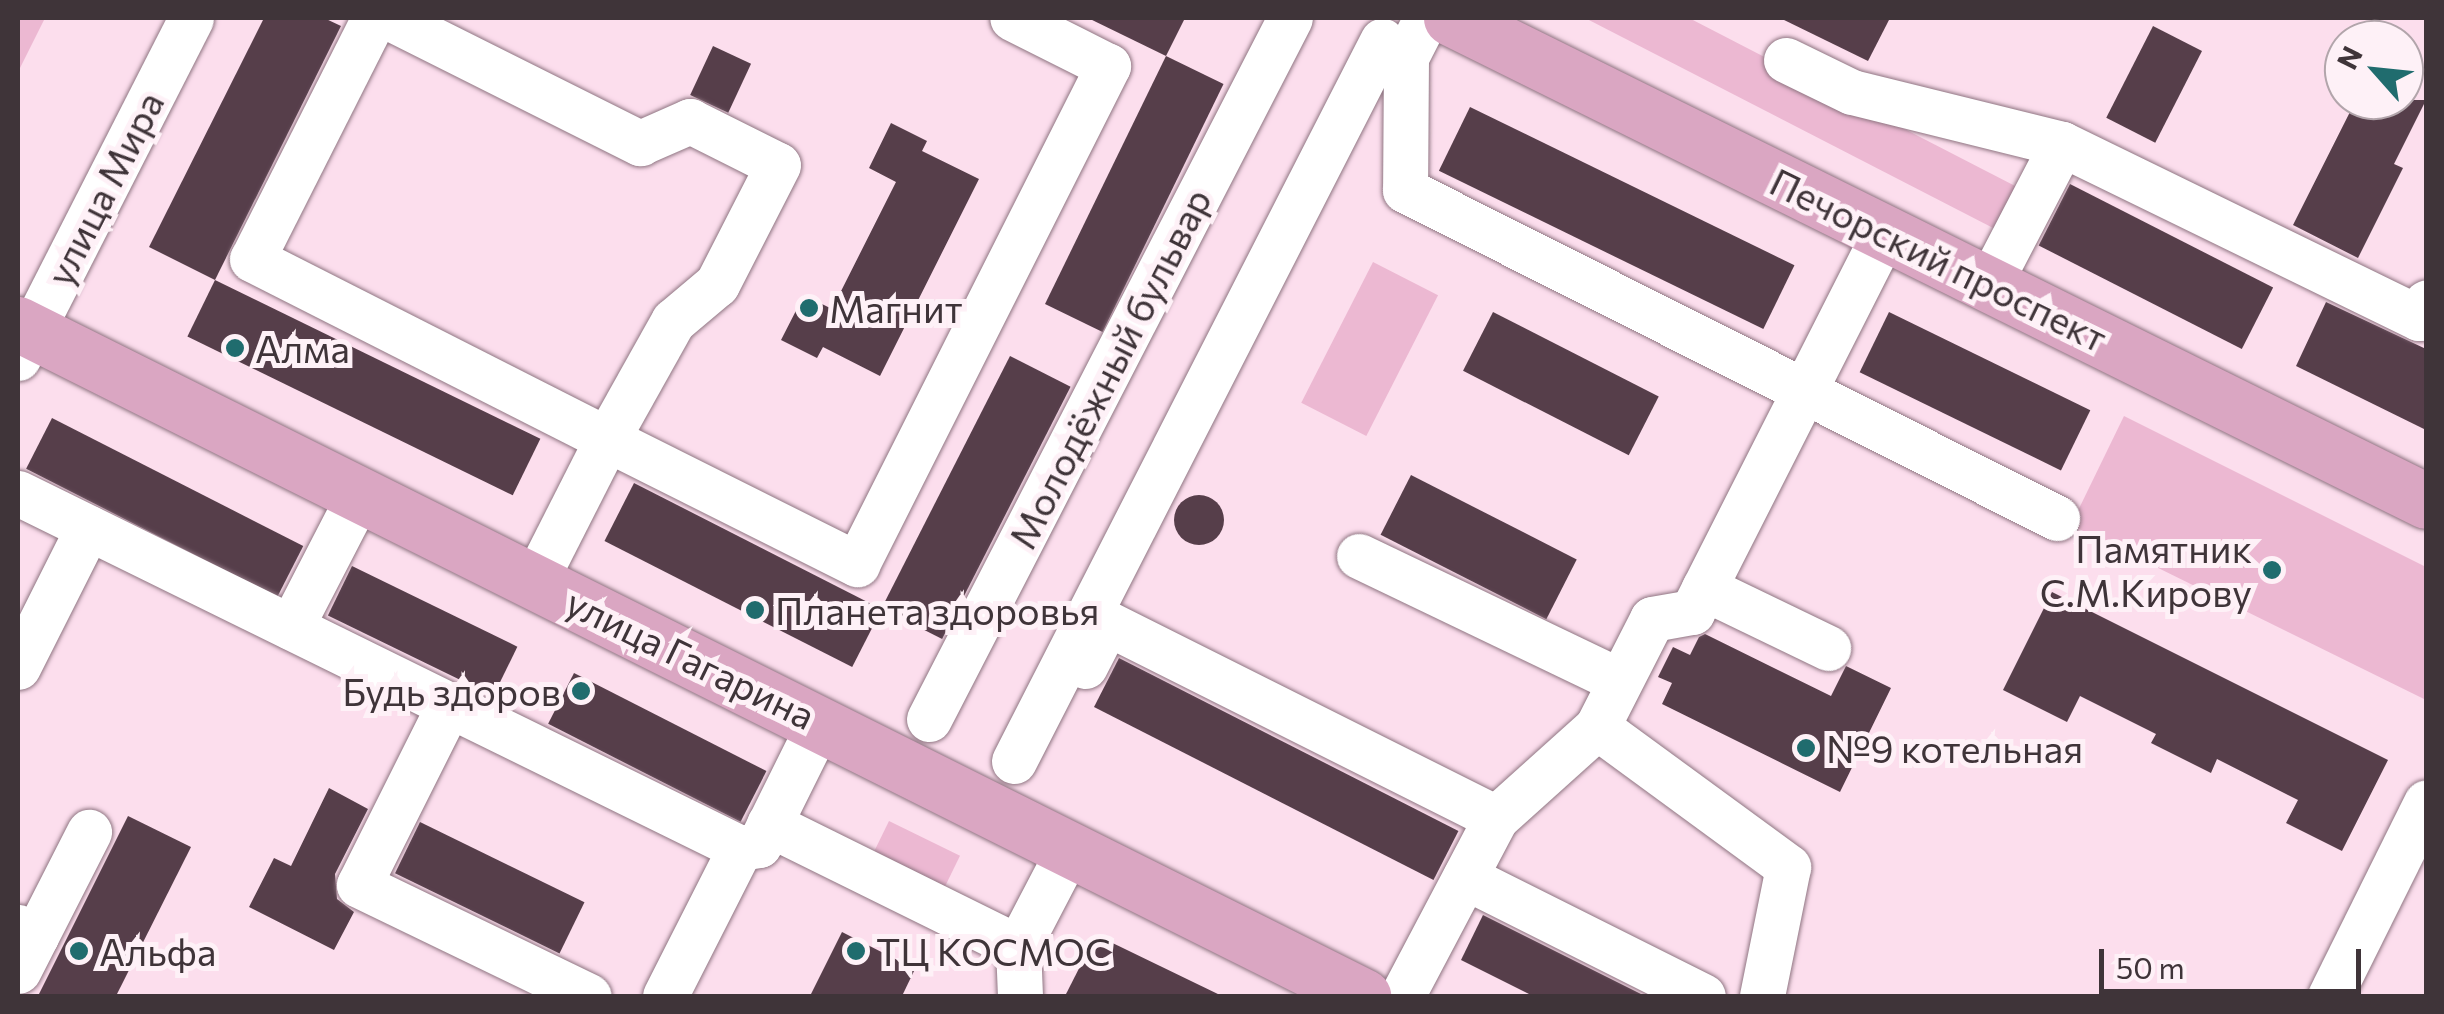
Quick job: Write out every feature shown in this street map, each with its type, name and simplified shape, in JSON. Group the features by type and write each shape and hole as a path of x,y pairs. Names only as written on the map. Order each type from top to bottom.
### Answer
{"main road":[{"name":"Печорский проспект","path":"1451,18 2426,501"},
{"name":"улица Гагарина","path":"22,337 359,494 1363,996"}],"street":[{"name":"улица Мира","path":"22,337 191,18"},
{"path":"374,18 252,259 856,564 1108,66 1012,18"},
{"path":"390,18 640,143 690,121 778,165 717,284 672,321 535,581"},
{"name":"Молодёжный бульвар","path":"929,719 1290,18"},
{"path":"1426,18 1406,57 1405,190 2057,518"},
{"path":"1014,761 1382,42"},
{"path":"1786,60 1852,92 2062,144 2419,318 2426,304"},
{"path":"1989,284 2062,144"},
{"path":"1402,996 1496,818 1597,727 1652,619 1692,612 1885,232"},
{"path":"18,493 449,705 754,836 1024,983 1070,847"},
{"path":"291,628 359,494"},
{"path":"18,667 88,528"},
{"path":"1359,556 1620,681"},
{"path":"1704,588 1828,648"},
{"path":"1008,816 1107,623 1496,818"},
{"path":"449,705 359,885 588,996"},
{"path":"664,996 820,722"},
{"path":"1597,727 1788,867 1762,996"},
{"path":"2330,996 2426,803"},
{"path":"24,945 88,832"},
{"path":"1465,876 1703,996"}],"shaded area":[{"path":"18,18 45,18 18,72"},
{"path":"1585,18 1689,18 2019,188 1997,230"},
{"path":"1373,262 1438,295 1366,436 1301,403"},
{"path":"2124,416 2426,567 2424,699 2071,525"},
{"path":"889,821 960,856 945,886 874,852"}],"building":[{"path":"264,18 324,18 341,26 215,280 149,247"},
{"path":"1088,18 1185,18 1166,56"},
{"path":"1780,18 1890,18 1868,61"},
{"path":"2153,26 2202,51 2155,143 2106,118"},
{"path":"713,46 751,64 728,113 690,95"},
{"path":"1166,56 1224,84 1103,332 1045,304"},
{"path":"1470,107 1794,265 1763,329 1439,171"},
{"path":"2346,120 2416,120 2394,164 2403,168 2358,258 2293,225"},
{"path":"891,123 927,141 922,151 979,179 880,376 823,347 817,358 781,340 804,295 832,309 896,182 869,168"},
{"path":"2070,184 2273,288 2242,349 2039,245"},
{"path":"215,280 540,439 513,495 187,337"},
{"path":"2326,302 2426,349 2426,430 2296,366"},
{"path":"1493,312 1659,396 1629,455 1463,371"},
{"path":"1889,312 2090,410 2061,470 1860,372"},
{"path":"1010,356 1071,387 942,639 882,608"},
{"path":"52,418 303,546 277,597 26,469"},
{"path":"1411,475 1577,559 1546,619 1381,535"},
{"path":"634,483 882,609 852,667 604,541"},
{"path":"1199,495 1216,503 1224,520 1216,537 1199,545 1182,537 1174,520 1182,503"},
{"path":"352,566 517,647 493,696 328,615"},
{"path":"2052,592 2388,760 2342,851 2286,823 2298,800 2217,759 2211,773 2151,743 2156,734 2080,696 2067,722 2003,690"},
{"name":"№9 котельная","path":"1705,634 1831,696 1846,666 1891,688 1840,792 1662,704 1672,683 1658,677 1673,647 1690,655 1699,637"},
{"path":"1119,658 1458,831 1434,880 1094,707"},
{"path":"574,673 766,771 741,822 548,724"},
{"path":"329,788 368,809 335,874 337,899 354,912 334,950 249,907 274,858 291,866"},
{"name":"Альфа","path":"128,816 191,847 116,996 38,996"},
{"path":"420,822 584,902 559,953 395,873"},
{"path":"1483,915 1645,996 1533,996 1461,960"},
{"name":"ТЦ КОСМОС","path":"842,932 915,969 902,996 810,996"},
{"path":"1096,935 1222,996 1065,996"}],"place":[{"name":"Магнит","path":"809,308"},
{"name":"Алма","path":"235,348"},
{"name":"Памятник С.М.Кирову","path":"2272,570"},
{"name":"Планета здоровья","path":"755,610"},
{"name":"Будь здоров","path":"581,691"},
{"name":"№9 котельная","path":"1806,748"},
{"name":"Альфа","path":"79,951"},
{"name":"ТЦ КОСМОС","path":"856,951"}]}
